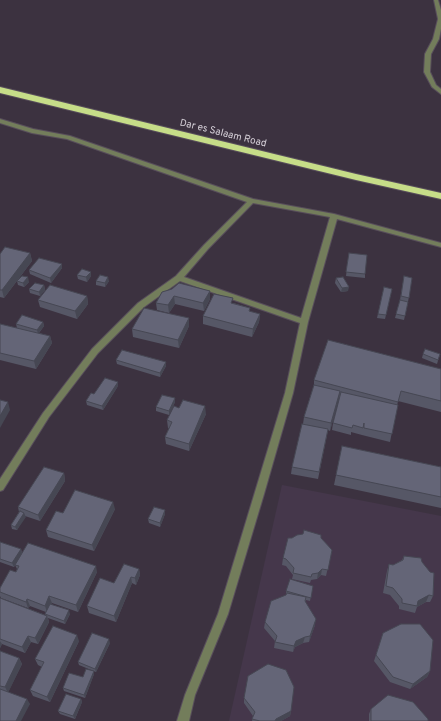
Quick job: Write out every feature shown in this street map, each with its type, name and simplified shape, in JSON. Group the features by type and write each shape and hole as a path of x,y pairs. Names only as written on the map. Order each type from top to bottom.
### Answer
{"highway":[{"name":"Dar es Salaam Road","path":"0,90 356,177 441,196"}],"street":[{"path":"436,0 441,19 436,39 428,54 427,72 434,86 441,92"},
{"path":"0,121 32,131 68,137 252,201 334,216 441,245"},
{"path":"0,487 46,415 95,351 141,305 179,278 206,247 252,201"},
{"path":"183,721 190,695 223,614 259,494 289,393 304,322 334,216"},
{"path":"179,278 304,322"}],"shaded area":[{"path":"282,485 441,516 441,721 229,721"}],"building":[{"path":"5,247 30,253 2,290 0,290 0,254"},
{"path":"349,253 367,255 365,274 346,272"},
{"path":"39,258 62,264 50,278 29,270"},
{"path":"82,269 91,272 86,277 77,275"},
{"path":"100,275 108,277 105,283 96,281"},
{"path":"22,276 28,277 23,283 17,281"},
{"path":"404,276 412,278 409,298 401,296"},
{"path":"343,277 349,287 342,288 336,278"},
{"path":"35,283 44,285 39,292 29,289"},
{"path":"179,283 210,291 203,303 174,296 168,305 156,303 162,292 172,289"},
{"path":"50,285 87,296 75,311 38,300"},
{"path":"384,287 392,289 386,315 378,314"},
{"path":"214,294 233,298 231,303 250,308 249,311 260,314 253,329 203,316"},
{"path":"400,300 408,302 405,316 396,314"},
{"path":"144,308 189,318 178,340 132,329"},
{"path":"22,315 43,322 37,330 16,324"},
{"path":"0,324 50,336 34,361 0,353"},
{"path":"328,340 441,369 441,401 401,391 398,402 314,380"},
{"path":"425,349 440,354 438,360 423,354"},
{"path":"122,350 166,362 160,373 116,360"},
{"path":"105,378 118,382 102,406 86,401 91,393 94,394"},
{"path":"314,385 340,391 331,423 304,417"},
{"path":"341,392 398,405 392,434 364,428 364,423 363,428 353,425 352,428 333,423"},
{"path":"162,395 175,398 169,411 156,407"},
{"path":"0,400 8,402 0,416"},
{"path":"183,400 205,406 189,444 165,437 172,422 167,420 174,406 179,408"},
{"path":"302,424 328,429 319,472 292,467"},
{"path":"342,446 441,467 441,497 336,475"},
{"path":"44,467 64,473 38,515 18,507"},
{"path":"75,490 113,502 92,545 46,530 56,511 63,513"},
{"path":"154,507 165,510 160,523 148,519"},
{"path":"20,511 24,513 15,527 11,525"},
{"path":"304,530 321,535 321,538 332,550 328,570 322,569 318,573 312,574 311,577 293,573 294,568 286,559 283,558 288,538 303,534"},
{"path":"0,542 21,549 12,563 0,559"},
{"path":"28,543 96,566 76,605 49,596 45,606 27,599 26,602 0,592 0,588 10,570 16,572 19,566 15,565"},
{"path":"404,556 421,558 422,562 430,572 434,573 433,596 429,595 418,601 417,606 402,603 402,599 393,588 386,586 389,564 393,565 403,560"},
{"path":"124,564 139,569 135,578 131,577 114,616 87,606 100,578 114,583"},
{"path":"290,579 313,586 311,598 286,591"},
{"path":"287,593 306,597 305,601 316,619 310,636 296,641 294,646 275,642 277,636 265,622 271,601 286,595"},
{"path":"0,598 47,616 35,638 28,636 22,647 0,639"},
{"path":"50,604 69,610 64,621 45,614"},
{"path":"401,624 420,624 433,640 430,671 413,684 393,677 376,655 383,633"},
{"path":"53,626 77,635 47,697 30,690 44,662 35,659"},
{"path":"92,633 109,639 95,669 78,662"},
{"path":"0,651 19,658 5,687 0,686"},
{"path":"268,664 286,670 294,687 291,711 275,721 260,721 252,719 255,712 244,698 248,676"},
{"path":"86,669 94,671 84,695 63,688 69,673 83,677"},
{"path":"0,689 27,699 16,721 0,721"},
{"path":"66,694 81,699 73,716 58,711"},
{"path":"388,695 413,702 428,719 428,721 371,721 371,709"}]}
